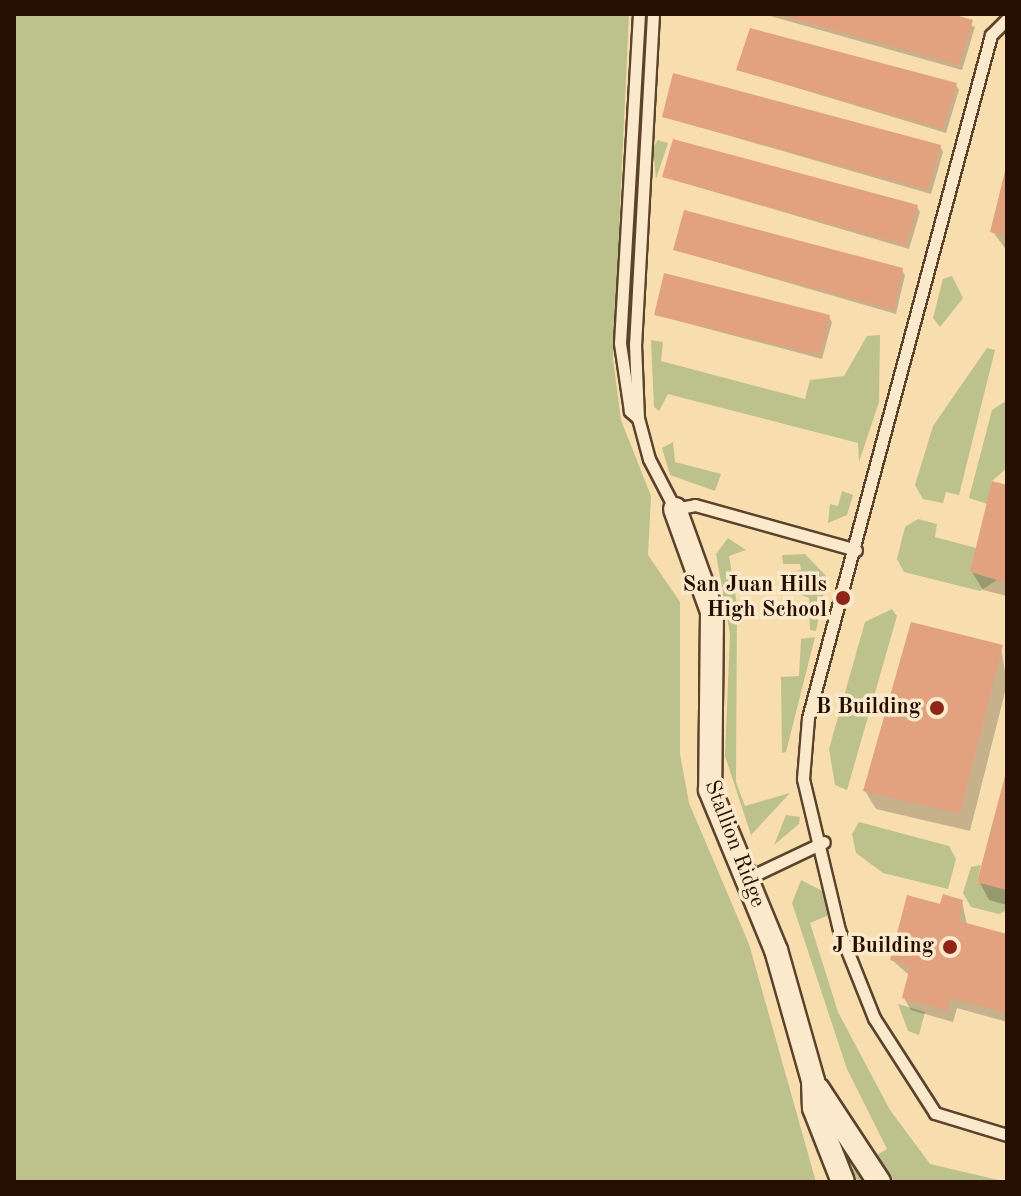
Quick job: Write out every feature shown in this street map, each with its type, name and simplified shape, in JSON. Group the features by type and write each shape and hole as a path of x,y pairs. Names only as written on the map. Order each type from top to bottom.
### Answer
{"street":[{"name":"Stallion Ridge","path":"675,509 712,612 710,790 776,950 813,1081 814,1108 843,1182"},
{"name":"Stallion Ridge","path":"813,1081 879,1182"}],"lane":[{"path":"638,418 630,411 620,343 639,14"},
{"path":"653,14 635,344 638,418 675,509 695,505 856,550"},
{"path":"1007,19 991,35 804,748 803,779 824,842 839,930 874,1018 935,1113 1007,1135"},
{"path":"746,879 824,842"}],"green space":[{"path":"14,14 629,14 613,359 621,420 651,496 648,555 680,602 680,754 689,803 749,944 816,1182 14,1182"},
{"path":"658,140 668,143 656,179 653,147"},
{"path":"952,276 963,298 940,327 933,318 943,279"},
{"path":"880,335 879,402 859,462 858,443 668,394 659,411 654,407 651,340 663,342 661,361 805,399 810,380 844,376 867,336"},
{"path":"987,348 995,350 959,495 946,492 943,503 923,499 915,485 933,426"},
{"path":"1006,401 1007,468 992,481 987,504 969,498 992,410"},
{"path":"673,442 675,462 721,474 715,491 670,475 662,448"},
{"path":"842,491 853,495 847,515 828,523 830,504 838,506"},
{"path":"918,519 937,524 935,537 976,548 997,580 980,591 904,572 897,559 905,527"},
{"path":"728,538 746,550 729,556 737,604 736,782 745,806 790,793 751,835 725,756 730,634 716,554"},
{"path":"805,554 827,577 816,631 810,630 809,598 783,588 783,573 801,570 800,564 783,564 782,555"},
{"path":"892,609 897,616 847,790 835,785 829,749 865,622"},
{"path":"815,637 786,752 782,753 781,677 799,676 801,639"},
{"path":"786,815 800,817 799,824 774,845"},
{"path":"859,822 949,846 956,859 948,889 883,873 856,853 852,834"},
{"path":"981,865 977,882 1007,890 1007,910 999,914 971,907 963,893 971,867"},
{"path":"801,880 822,891 829,915 810,923 838,1012 890,1110 930,1164 1007,1182 831,1182 887,1149 847,1069 792,903"},
{"path":"898,1004 925,1012 919,1035 908,1031"}],"building":[{"path":"775,14 952,14 973,20 959,65"},
{"path":"750,28 957,83 943,129 736,70"},
{"path":"673,73 941,145 928,190 662,117"},
{"path":"673,139 918,205 906,245 662,177"},
{"path":"1007,167 1007,237 990,232"},
{"path":"684,210 903,268 894,310 673,250"},
{"path":"664,273 830,315 820,355 654,315"},
{"path":"992,481 1007,485 1007,583 970,572"},
{"name":"B Building","path":"911,622 1003,645 960,814 863,791"},
{"path":"1007,772 1007,890 977,882"},
{"name":"J Building","path":"943,894 963,900 959,921 1007,934 1007,1013 951,998 947,1011 902,998 910,967 890,960 907,895 940,904"}],"place":[{"name":"San Juan Hills High School","path":"843,598"},
{"name":"B Building","path":"937,708"},
{"name":"J Building","path":"950,947"}]}
